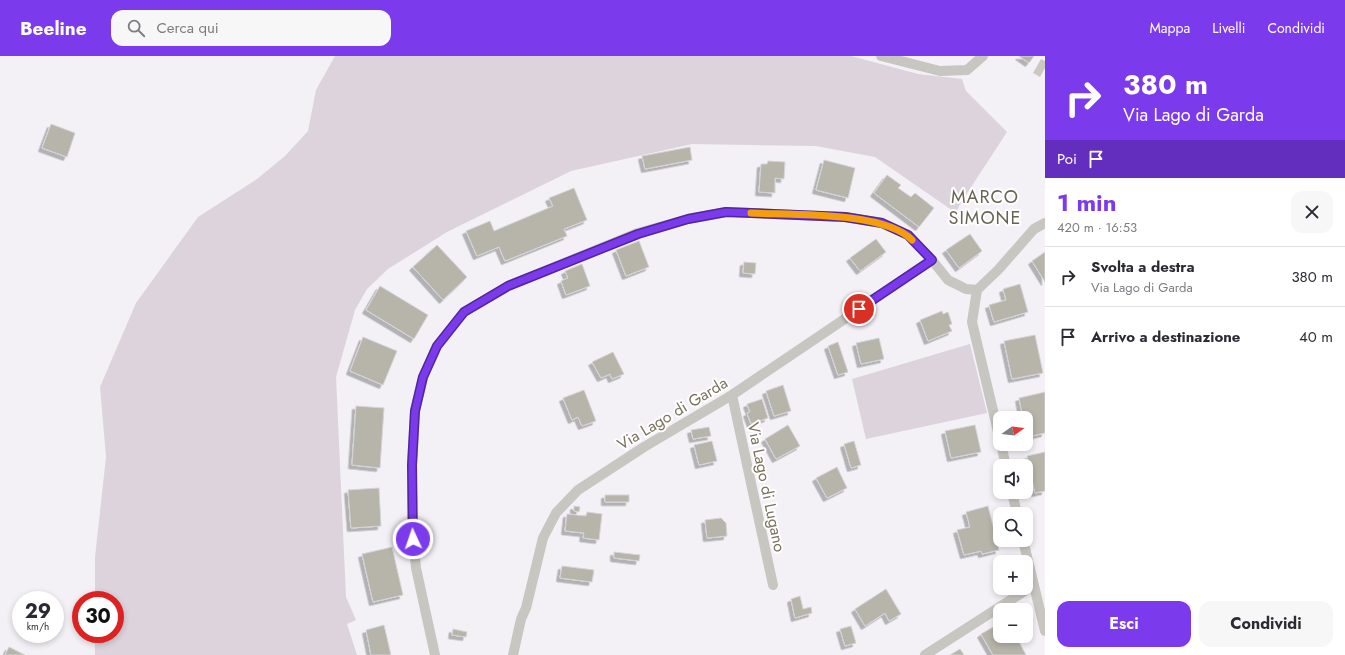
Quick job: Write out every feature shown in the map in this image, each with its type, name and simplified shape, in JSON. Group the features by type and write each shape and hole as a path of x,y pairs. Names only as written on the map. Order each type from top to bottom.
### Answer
{"street":[{"path":"881,56 940,71 967,70 983,56"},
{"path":"435,655 416,568 412,524 412,465 415,411 423,377 437,346 464,312 508,286 638,234 688,219 726,212 845,217 882,223 908,235 932,260 948,280 966,289 977,290"},
{"path":"993,411 972,322 977,290 998,270 1034,229 1045,223"},
{"name":"Via Lago di Garda","path":"513,655 543,538 556,513 578,490 644,447 732,395 932,260"},
{"name":"Via Lago di Lugano","path":"732,395 773,585"},
{"path":"1026,547 1034,585 1041,596 1045,632"},
{"path":"925,655 1034,585"}],"shaded area":[{"path":"335,56 851,56 918,74 962,79 966,91 1007,132 960,204 956,213 875,157 816,146 692,144 571,171 447,232 388,269 367,289 355,310 336,377 346,597 356,620 347,624 357,655 95,655 95,643 124,643 124,591 95,591 95,557 106,457 100,387 136,303 198,217 257,179 285,156 308,131 316,90"},
{"path":"1041,59 1045,61 1045,68 1040,77 1033,73"},
{"path":"970,344 987,413 866,439 852,379"}],"building":[{"path":"1019,56 1034,56 1029,63"},
{"path":"51,124 75,133 67,157 42,148"},
{"path":"690,147 692,160 645,169 642,156"},
{"path":"824,160 855,168 848,198 816,190"},
{"path":"768,161 785,162 784,179 775,178 775,193 759,192 761,164 767,164"},
{"path":"887,175 901,185 898,188 911,197 915,193 934,208 919,227 874,193"},
{"path":"574,188 587,220 564,229 567,236 505,261 499,247 477,256 466,231 490,221 494,231 553,206 549,198"},
{"path":"970,234 982,251 959,268 946,250"},
{"path":"876,239 886,252 860,271 850,258"},
{"path":"639,241 649,267 626,276 616,250"},
{"path":"437,245 467,277 443,300 413,267"},
{"path":"1045,252 1045,282 1032,261"},
{"path":"744,262 756,263 755,274 743,273"},
{"path":"582,264 590,286 566,295 561,281 568,278 565,271"},
{"path":"1020,284 1028,312 994,322 989,305 1006,300 1003,289"},
{"path":"380,286 428,315 414,339 366,310"},
{"path":"942,311 943,314 948,312 952,324 949,325 952,331 928,341 920,320"},
{"path":"1035,335 1043,373 1012,379 1004,341"},
{"path":"363,337 397,351 383,385 350,371"},
{"path":"879,338 884,359 861,364 856,343"},
{"path":"838,342 848,372 838,375 828,346"},
{"path":"613,352 624,374 612,379 610,374 601,378 592,362"},
{"path":"783,385 791,411 774,416 766,391"},
{"path":"584,390 596,421 582,426 578,417 572,420 563,398"},
{"path":"1045,392 1045,433 1033,436 1033,411 1022,411 1019,398"},
{"path":"762,399 768,418 751,424 747,413 750,412 747,404"},
{"path":"356,406 384,408 380,468 352,465"},
{"path":"788,425 800,446 776,459 765,439"},
{"path":"975,425 981,452 951,458 945,431"},
{"path":"709,427 711,436 693,439 691,430"},
{"path":"712,441 717,461 699,465 694,445"},
{"path":"854,441 861,465 851,468 844,444"},
{"path":"1045,452 1045,491 1035,493 1033,484 1033,459 1028,459 1027,456"},
{"path":"837,467 847,488 827,498 816,478"},
{"path":"379,488 381,526 351,528 348,490"},
{"path":"605,495 629,495 629,502 605,502"},
{"path":"574,506 580,507 579,512 574,511"},
{"path":"988,506 993,526 993,547 998,547 999,550 982,554 981,551 964,555 957,530 970,527 966,512"},
{"path":"587,512 602,514 599,540 583,538 584,533 565,531 567,514 586,516"},
{"path":"721,518 726,523 727,536 707,538 705,520"},
{"path":"392,547 403,595 373,602 362,554"},
{"path":"614,552 640,555 639,561 614,558"},
{"path":"562,566 594,570 592,582 560,578"},
{"path":"886,589 901,614 889,621 885,613 865,626 855,609"},
{"path":"800,596 803,609 811,607 812,613 795,618 791,599"},
{"path":"384,625 391,655 371,655 366,630"},
{"path":"851,626 856,643 845,646 840,629"},
{"path":"993,627 993,643 1020,643 1026,655 993,655 981,634"},
{"path":"453,629 467,632 466,637 452,635"},
{"path":"9,647 25,655 5,655"},
{"path":"960,649 964,655 950,655"}],"slow traffic":[{"path":"751,213 845,217 882,223 908,235 912,240"}],"district":[{"name":"MARCO SIMONE","path":"985,207"}],"route":[{"path":"413,539 412,465 415,411 423,377 437,346 464,312 508,286 638,234 688,219 726,212 845,217 882,223 908,235 932,260 859,309"}]}
